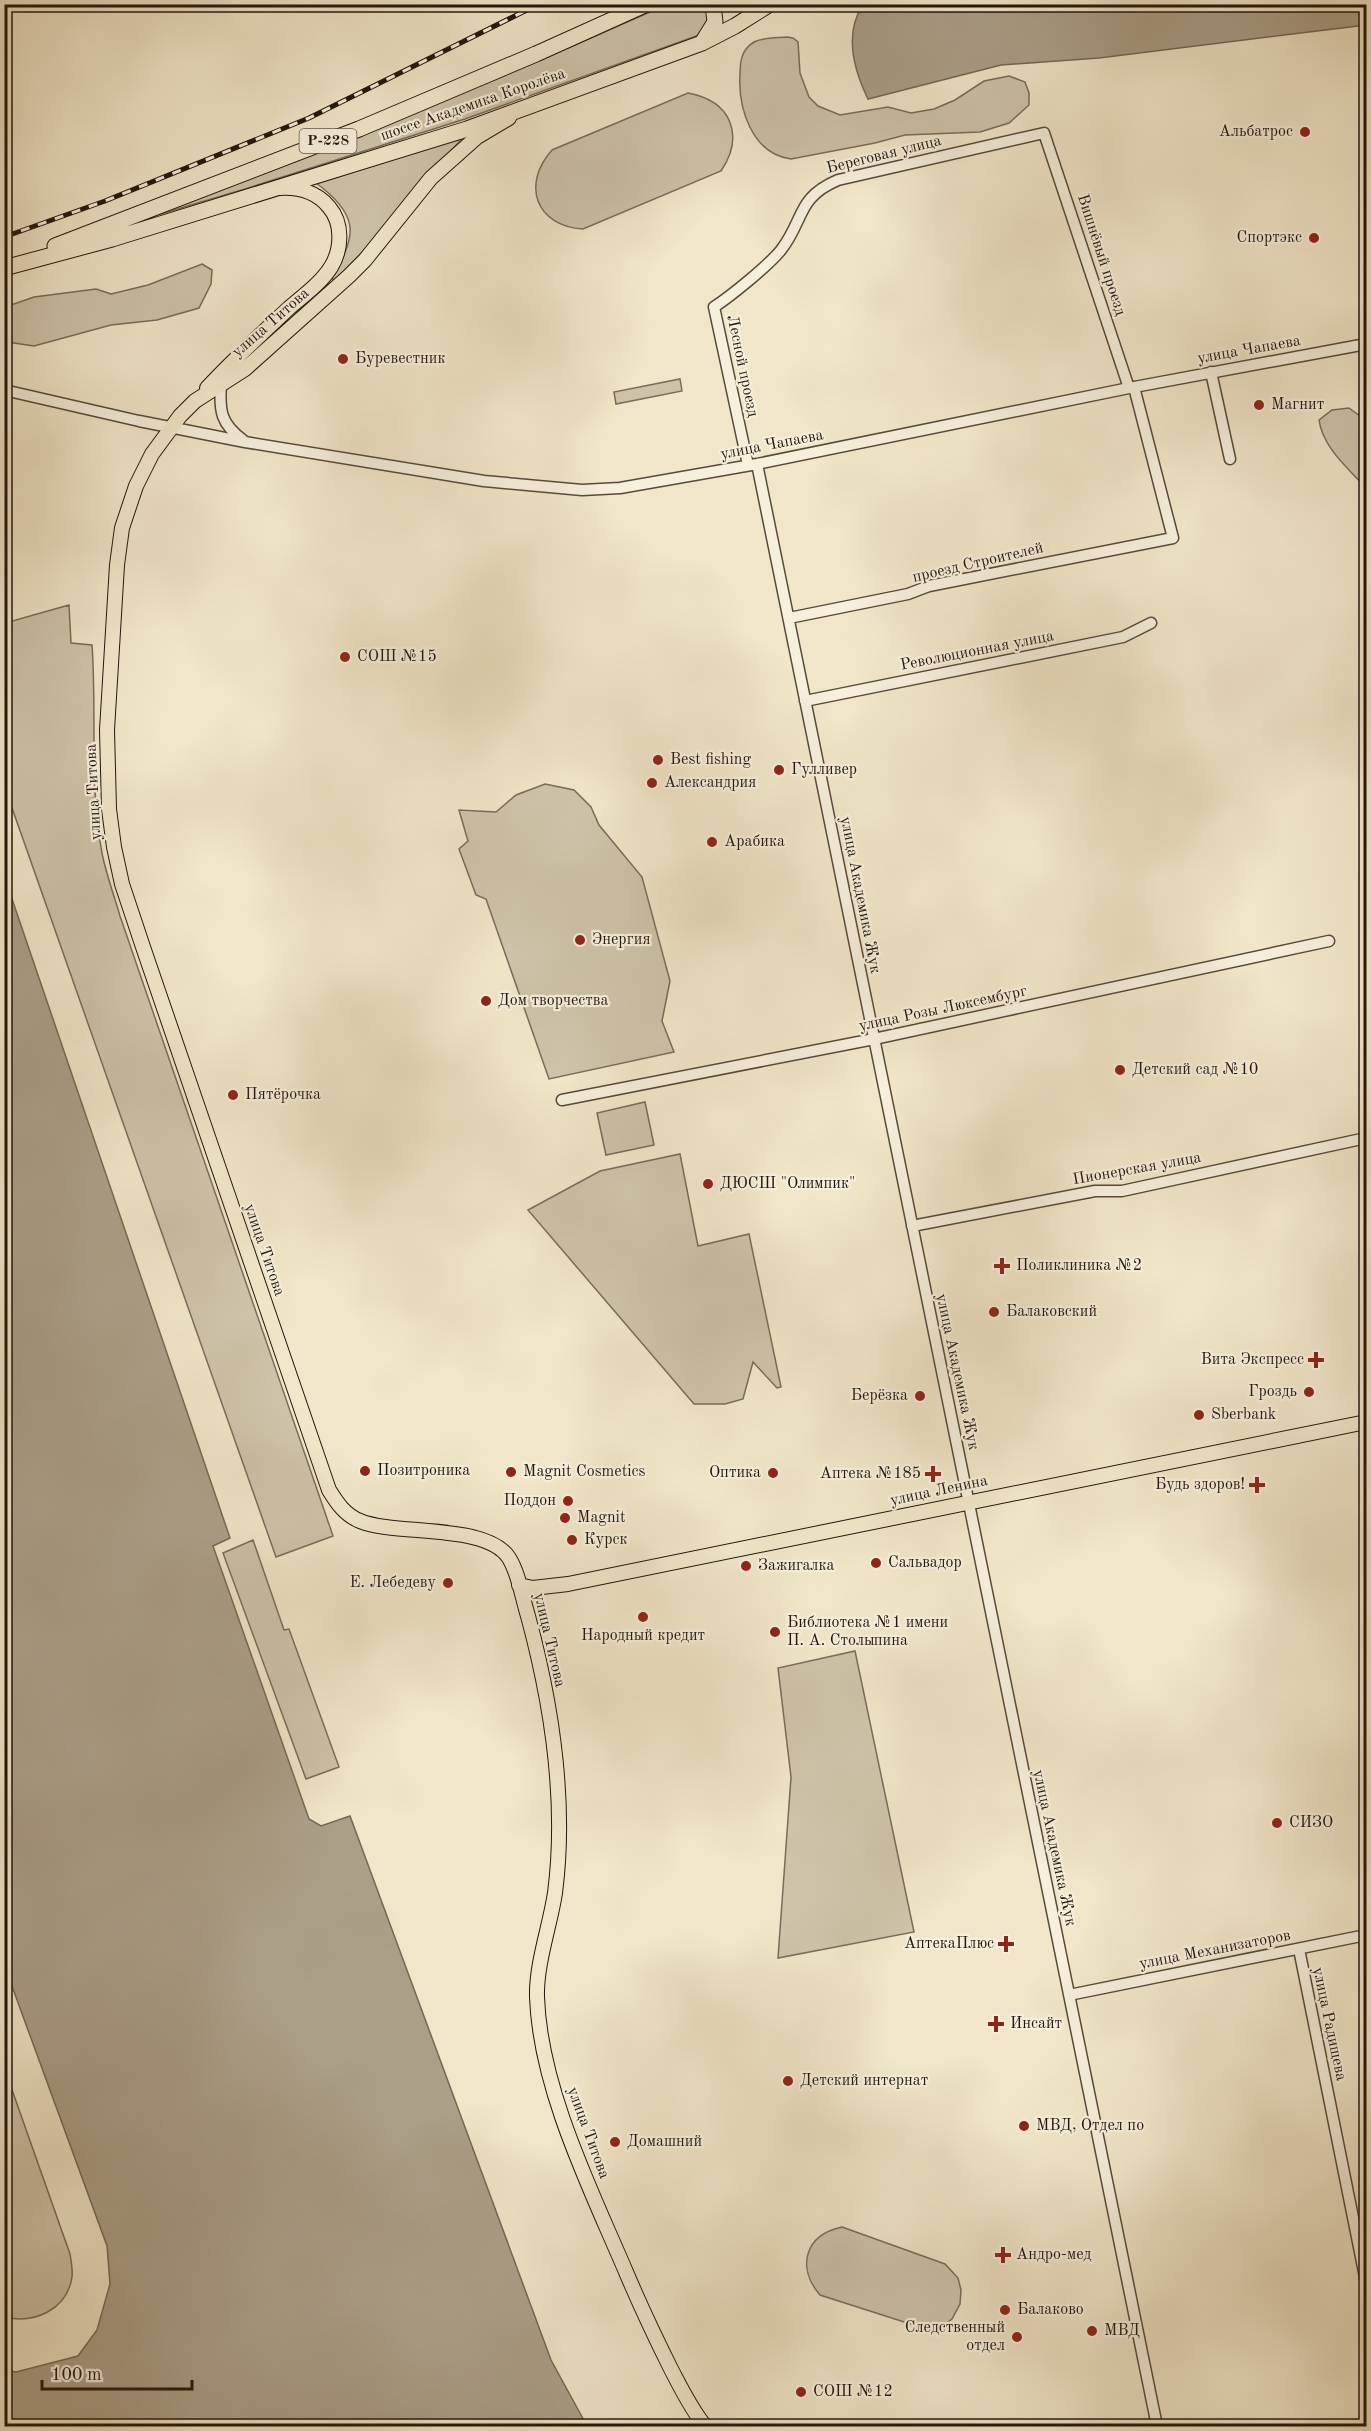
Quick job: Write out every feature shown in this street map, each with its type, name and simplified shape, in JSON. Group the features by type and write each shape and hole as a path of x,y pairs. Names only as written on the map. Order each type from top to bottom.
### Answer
{"highway":[{"name":"шоссе Академика Королёва","path":"4,267 359,129 647,4"},
{"path":"702,43 716,22 713,4"},
{"name":"шоссе Академика Королёва","path":"4,267 112,239 467,129 702,43 770,4"}],"main road":[{"name":"улица Титова","path":"543,102 477,137 456,154 431,178 365,260 245,369 195,401 170,427 152,454 132,497 122,528 116,570 107,730 109,809 122,884 329,1490 342,1509 359,1521 382,1527 465,1536 491,1543 508,1556 519,1585 548,1706 560,1817 555,1894 536,1993 542,2043 549,2076 581,2168 647,2321 681,2387 705,2427"},
{"path":"195,401 236,357 323,277 336,255 340,242 339,230 333,212 326,204 307,191 271,189"},
{"name":"улица Ленина","path":"519,1585 533,1588 568,1584 1366,1422"}],"street":[{"name":"Береговая улица","path":"714,307 781,249 810,196 823,186 838,180 1044,133"},
{"name":"Вишнёвый проезд","path":"1044,133 1131,387 1173,538"},
{"name":"Лесной проезд","path":"714,307 753,465"},
{"name":"улица Чапаева","path":"4,390 245,442 484,481 582,490 620,488 753,465 1131,387 1366,344"},
{"path":"1211,372 1230,459"},
{"path":"221,385 220,405 223,417 229,430 245,442"},
{"name":"улица Академика Жук","path":"753,465 789,618 1156,2427"},
{"name":"проезд Строителей","path":"789,618 908,594 929,586 1173,538"},
{"name":"Революционная улица","path":"806,701 1123,637 1151,623"},
{"name":"улица Розы Люксембург","path":"562,1100 874,1039 1329,941"},
{"name":"Пионерская улица","path":"912,1226 1095,1191 1122,1191 1366,1138"},
{"name":"улица Механизаторов","path":"1069,1995 1366,1935"},
{"name":"улица Радищева","path":"1299,1949 1366,2282"}],"shaded area":[{"path":"1366,4 1366,25 1099,58 1001,65 868,99 853,52 854,27 863,5"},
{"path":"666,5 704,5 708,20 702,34 465,119 117,227 359,135 529,65"},
{"path":"787,37 798,42 800,73 809,97 818,106 840,115 888,107 911,113 934,109 955,100 984,81 1009,76 1025,82 1029,93 1029,105 1009,123 980,132 905,135 791,159 766,148 757,139 745,115 740,88 740,65 750,45 766,38"},
{"path":"688,93 703,97 715,104 730,122 732,145 721,171 583,229 567,226 544,212 538,201 537,177 552,150"},
{"path":"462,139 368,247 334,281 331,277 347,249 350,225 340,204 316,183"},
{"path":"202,264 212,270 211,284 199,308 157,320 111,325 34,346 7,342 5,339 5,307 34,297 96,289 111,294 148,285"},
{"path":"680,379 682,391 616,404 614,392"},
{"path":"1349,408 1360,416 1366,428 1366,488 1331,449 1321,430 1319,420 1332,410"},
{"path":"69,605 71,643 92,645 94,775 98,827 108,877 333,1536 276,1557 5,788 5,623"},
{"name":"Энергия","path":"545,784 574,790 591,807 599,825 642,877 670,981 662,1021 674,1052 549,1079 486,899 476,895 459,849 468,841 459,810 496,812 516,795"},
{"path":"5,891 10,893 230,1538 213,1546 309,1819 321,1826 350,1816 551,2360 587,2426 5,2426 5,2370 16,2372 78,2356 97,2330 110,2284 107,2246 5,1967"},
{"path":"645,1102 654,1145 606,1155 597,1113"},
{"path":"680,1154 698,1246 749,1234 781,1387 777,1388 753,1362 743,1399 725,1404 694,1404 528,1210 600,1171"},
{"path":"253,1540 284,1630 289,1629 339,1767 306,1779 223,1553"},
{"path":"855,1651 914,1932 778,1958 791,1777 778,1668"},
{"path":"5,2070 70,2254 72,2268 69,2288 64,2298 56,2306 38,2316 16,2319 5,2317"},
{"path":"842,2227 945,2264 958,2278 961,2290 960,2304 952,2319 941,2327 929,2330 820,2295 808,2274 808,2254 812,2245 820,2237"}],"railway":[{"path":"4,237 105,201 309,118 539,4"}],"place":[{"name":"Альбатрос","path":"1305,132"},
{"name":"Спортэкс","path":"1314,238"},
{"name":"Буревестник","path":"343,359"},
{"name":"Магнит","path":"1259,405"},
{"name":"СОШ №15","path":"345,657"},
{"name":"Best fishing","path":"658,760"},
{"name":"Гулливер","path":"779,770"},
{"name":"Александрия","path":"652,783"},
{"name":"Арабика","path":"712,842"},
{"name":"Энергия","path":"580,940"},
{"name":"Дом творчества","path":"486,1001"},
{"name":"Детский сад №10","path":"1120,1070"},
{"name":"Пятёрочка","path":"233,1095"},
{"name":"ДЮСШ \"Олимпик\"","path":"708,1184"},
{"name":"Поликлиника №2","path":"1002,1266"},
{"name":"Балаковский","path":"994,1312"},
{"name":"Вита Экспресс","path":"1316,1360"},
{"name":"Гроздь","path":"1309,1392"},
{"name":"Берёзка","path":"920,1396"},
{"name":"Sberbank","path":"1199,1415"},
{"name":"Позитроника","path":"365,1471"},
{"name":"Magnit Cosmetics","path":"511,1472"},
{"name":"Оптика","path":"773,1473"},
{"name":"Аптека №185","path":"933,1474"},
{"name":"Будь здоров!","path":"1257,1485"},
{"name":"Поддон","path":"568,1501"},
{"name":"Magnit","path":"565,1518"},
{"name":"Курск","path":"572,1540"},
{"name":"Сальвадор","path":"876,1563"},
{"name":"Зажигалка","path":"746,1566"},
{"name":"Е. Лебедеву","path":"448,1583"},
{"name":"Народный кредит","path":"643,1617"},
{"name":"Библиотека №1 имени П. А. Столыпина","path":"775,1632"},
{"name":"СИЗО","path":"1277,1823"},
{"name":"АптекаПлюс","path":"1006,1944"},
{"name":"Инсайт","path":"996,2024"},
{"name":"Детский интернат","path":"788,2081"},
{"name":"МВД, Отдел по","path":"1024,2126"},
{"name":"Домашний","path":"615,2142"},
{"name":"Андро-мед","path":"1003,2255"},
{"name":"Балаково","path":"1005,2310"},
{"name":"МВД","path":"1092,2331"},
{"name":"Следственный отдел","path":"1017,2337"},
{"name":"СОШ №12","path":"801,2392"}]}
